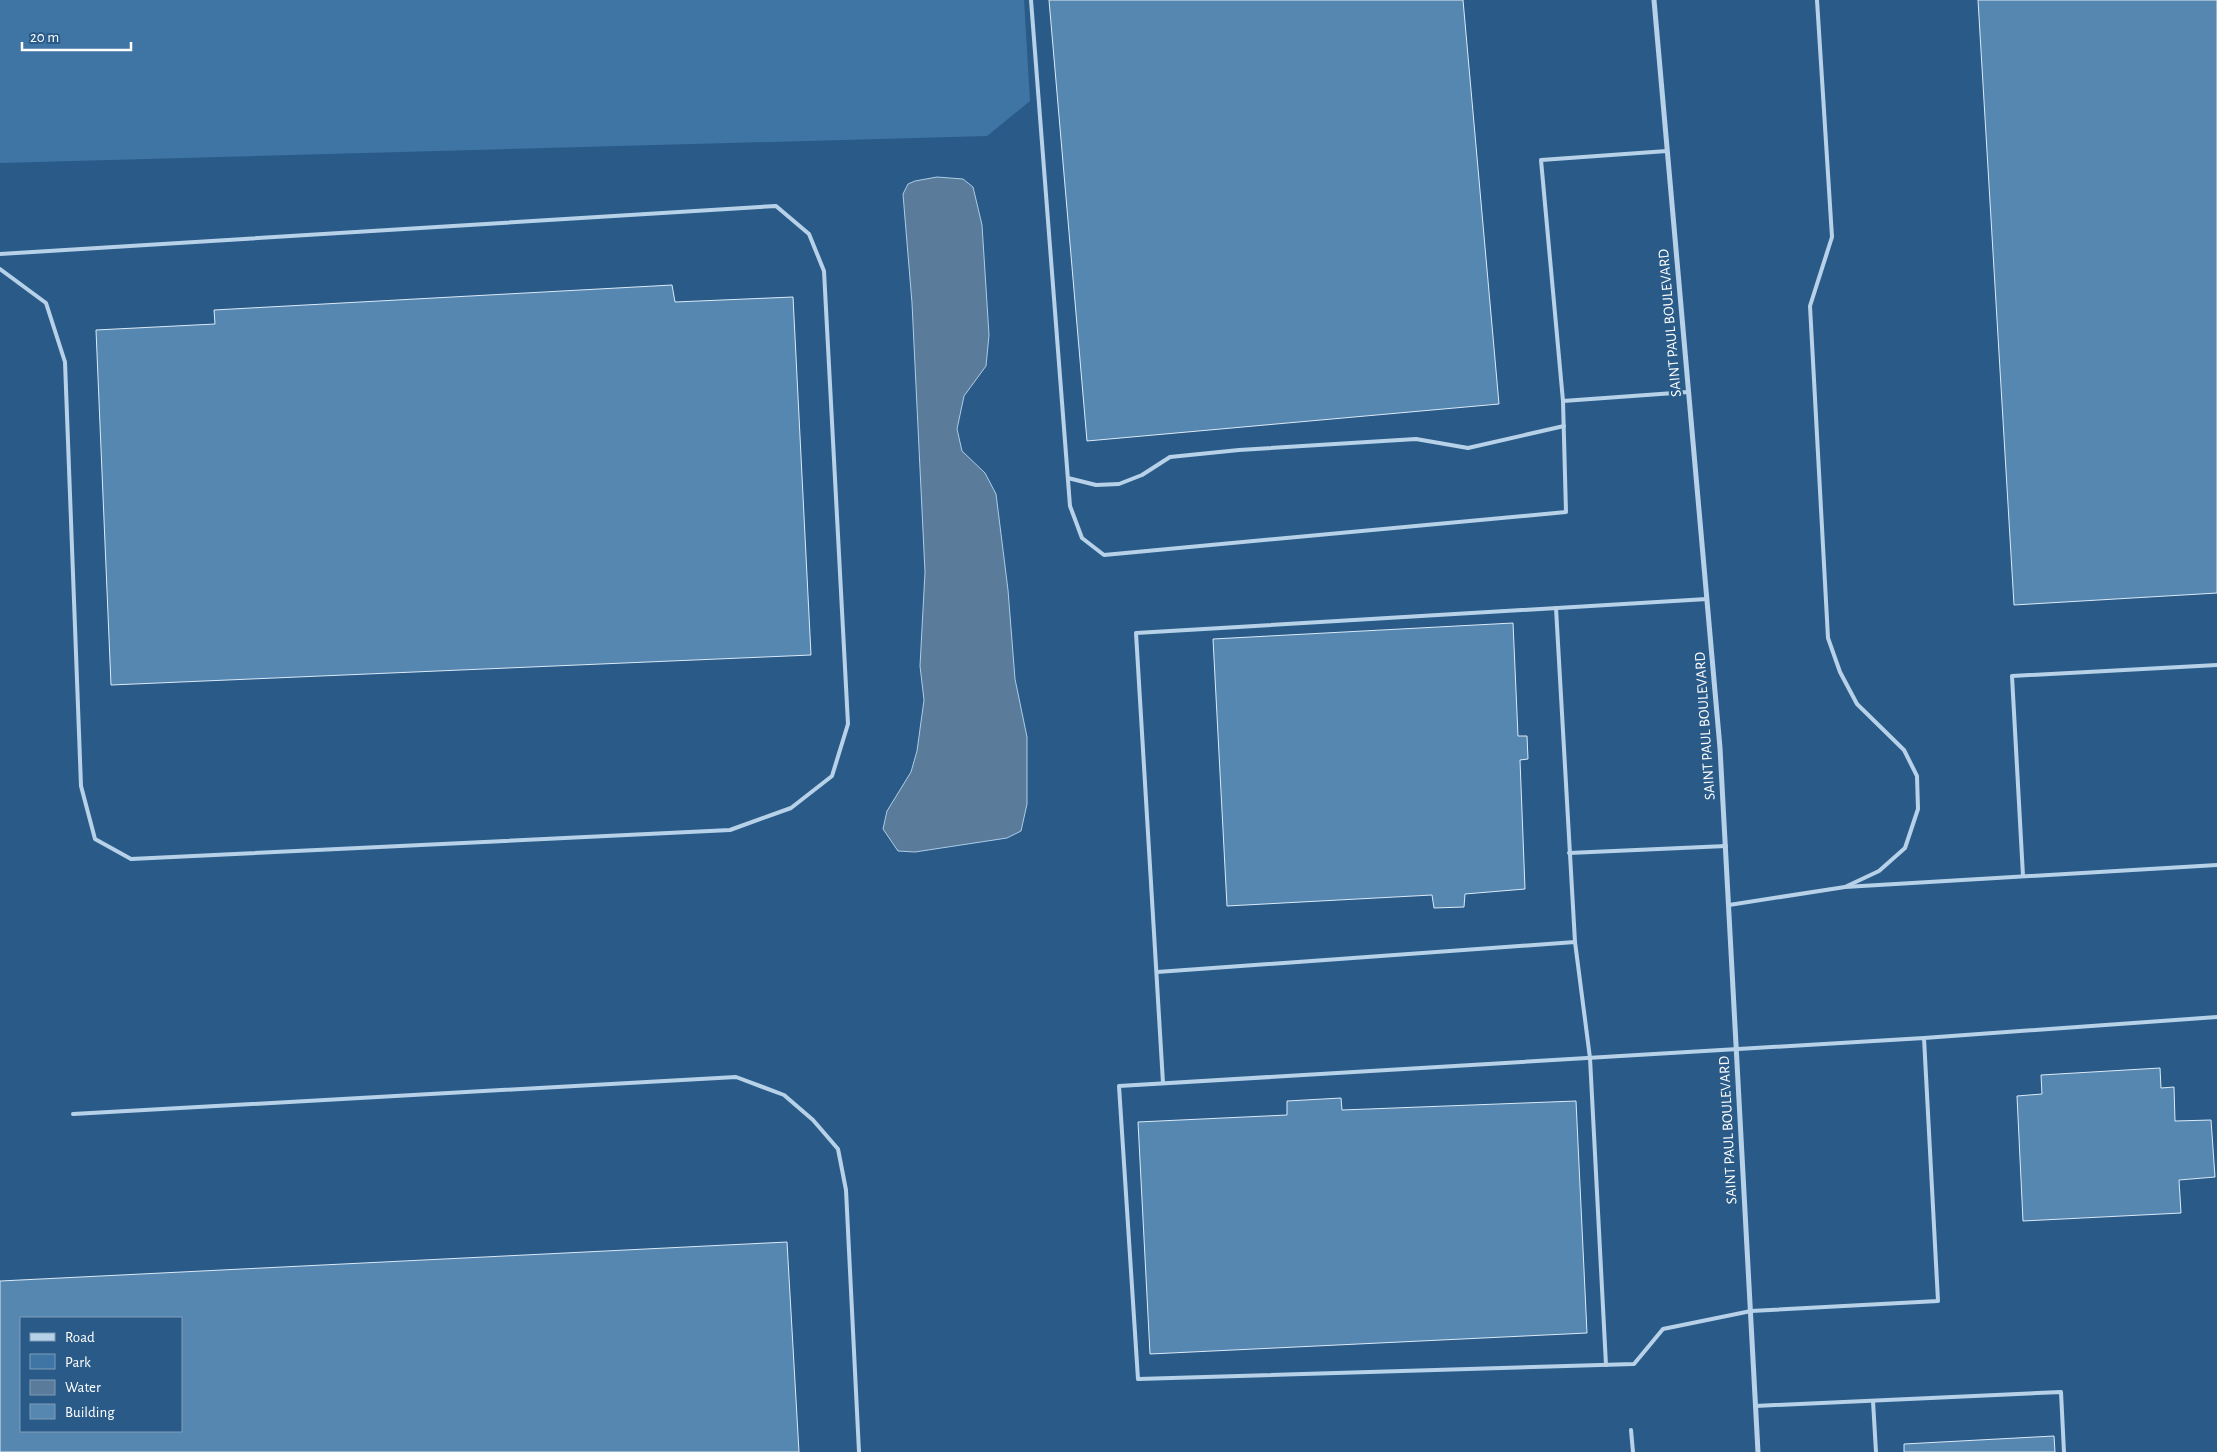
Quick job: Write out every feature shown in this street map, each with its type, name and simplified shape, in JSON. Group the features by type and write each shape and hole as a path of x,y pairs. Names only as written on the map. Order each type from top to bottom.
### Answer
{"street":[{"name":"SAINT PAUL BOULEVARD","path":"1654,0 1720,748 1758,1452"}],"lane":[{"path":"1031,0 1070,506 1082,538 1104,555 1566,512 1563,402 1541,160 1667,151"},
{"path":"1817,0 1832,237 1810,306 1828,638 1840,672 1857,704 1904,750 1917,776 1918,809 1905,848 1879,871 1845,887"},
{"path":"0,254 776,206 809,234 824,271 848,724 832,776 791,808 730,830 131,859 95,839 81,786 65,362 46,303 0,269"},
{"path":"1563,402 1688,392"},
{"path":"1068,478 1096,485 1119,484 1142,475 1170,457 1239,450 1416,439 1468,448 1564,426"},
{"path":"1163,1083 1136,634 1707,600"},
{"path":"1556,608 1574,942 1590,1058 1606,1365"},
{"path":"2023,876 2012,676 2217,665"},
{"path":"1569,853 1726,846"},
{"path":"1729,905 1845,887 2217,865"},
{"path":"1157,972 1574,942"},
{"path":"1924,1038 1938,1301 1751,1310 1662,1329 1634,1364 1138,1379 1119,1086 1924,1038 2217,1017"},
{"path":"73,1114 736,1077 784,1095 813,1120 838,1149 846,1190 859,1452"},
{"path":"1756,1406 2061,1392 2064,1452"},
{"path":"1873,1401 1876,1452"},
{"path":"1631,1430 1633,1452"}],"green space":[{"path":"0,0 1024,0 1030,101 987,136 0,163"}],"water":[{"path":"937,177 963,179 973,187 982,225 989,335 986,366 964,396 957,429 962,451 985,473 996,494 1008,590 1015,679 1027,737 1027,804 1021,831 1007,838 915,852 898,851 883,829 887,811 911,772 917,751 924,700 920,666 925,572 912,303 903,194 908,184"}],"building":[{"path":"1049,0 1463,0 1499,404 1087,441"},
{"path":"1978,0 2217,0 2217,593 2014,605"},
{"path":"672,285 675,302 793,297 811,655 111,685 96,330 215,324 214,310"},
{"path":"1513,623 1518,736 1527,736 1528,759 1520,760 1525,889 1465,894 1464,907 1434,908 1432,895 1227,906 1213,639"},
{"path":"2160,1068 2161,1088 2174,1087 2175,1121 2211,1120 2215,1177 2179,1180 2181,1213 2023,1221 2017,1096 2042,1094 2041,1075"},
{"path":"1341,1098 1342,1110 1576,1101 1587,1333 1150,1354 1138,1122 1287,1115 1287,1101"},
{"path":"787,1242 799,1452 0,1452 0,1281"},
{"path":"2054,1436 2055,1452 1904,1452 1904,1444"}]}
